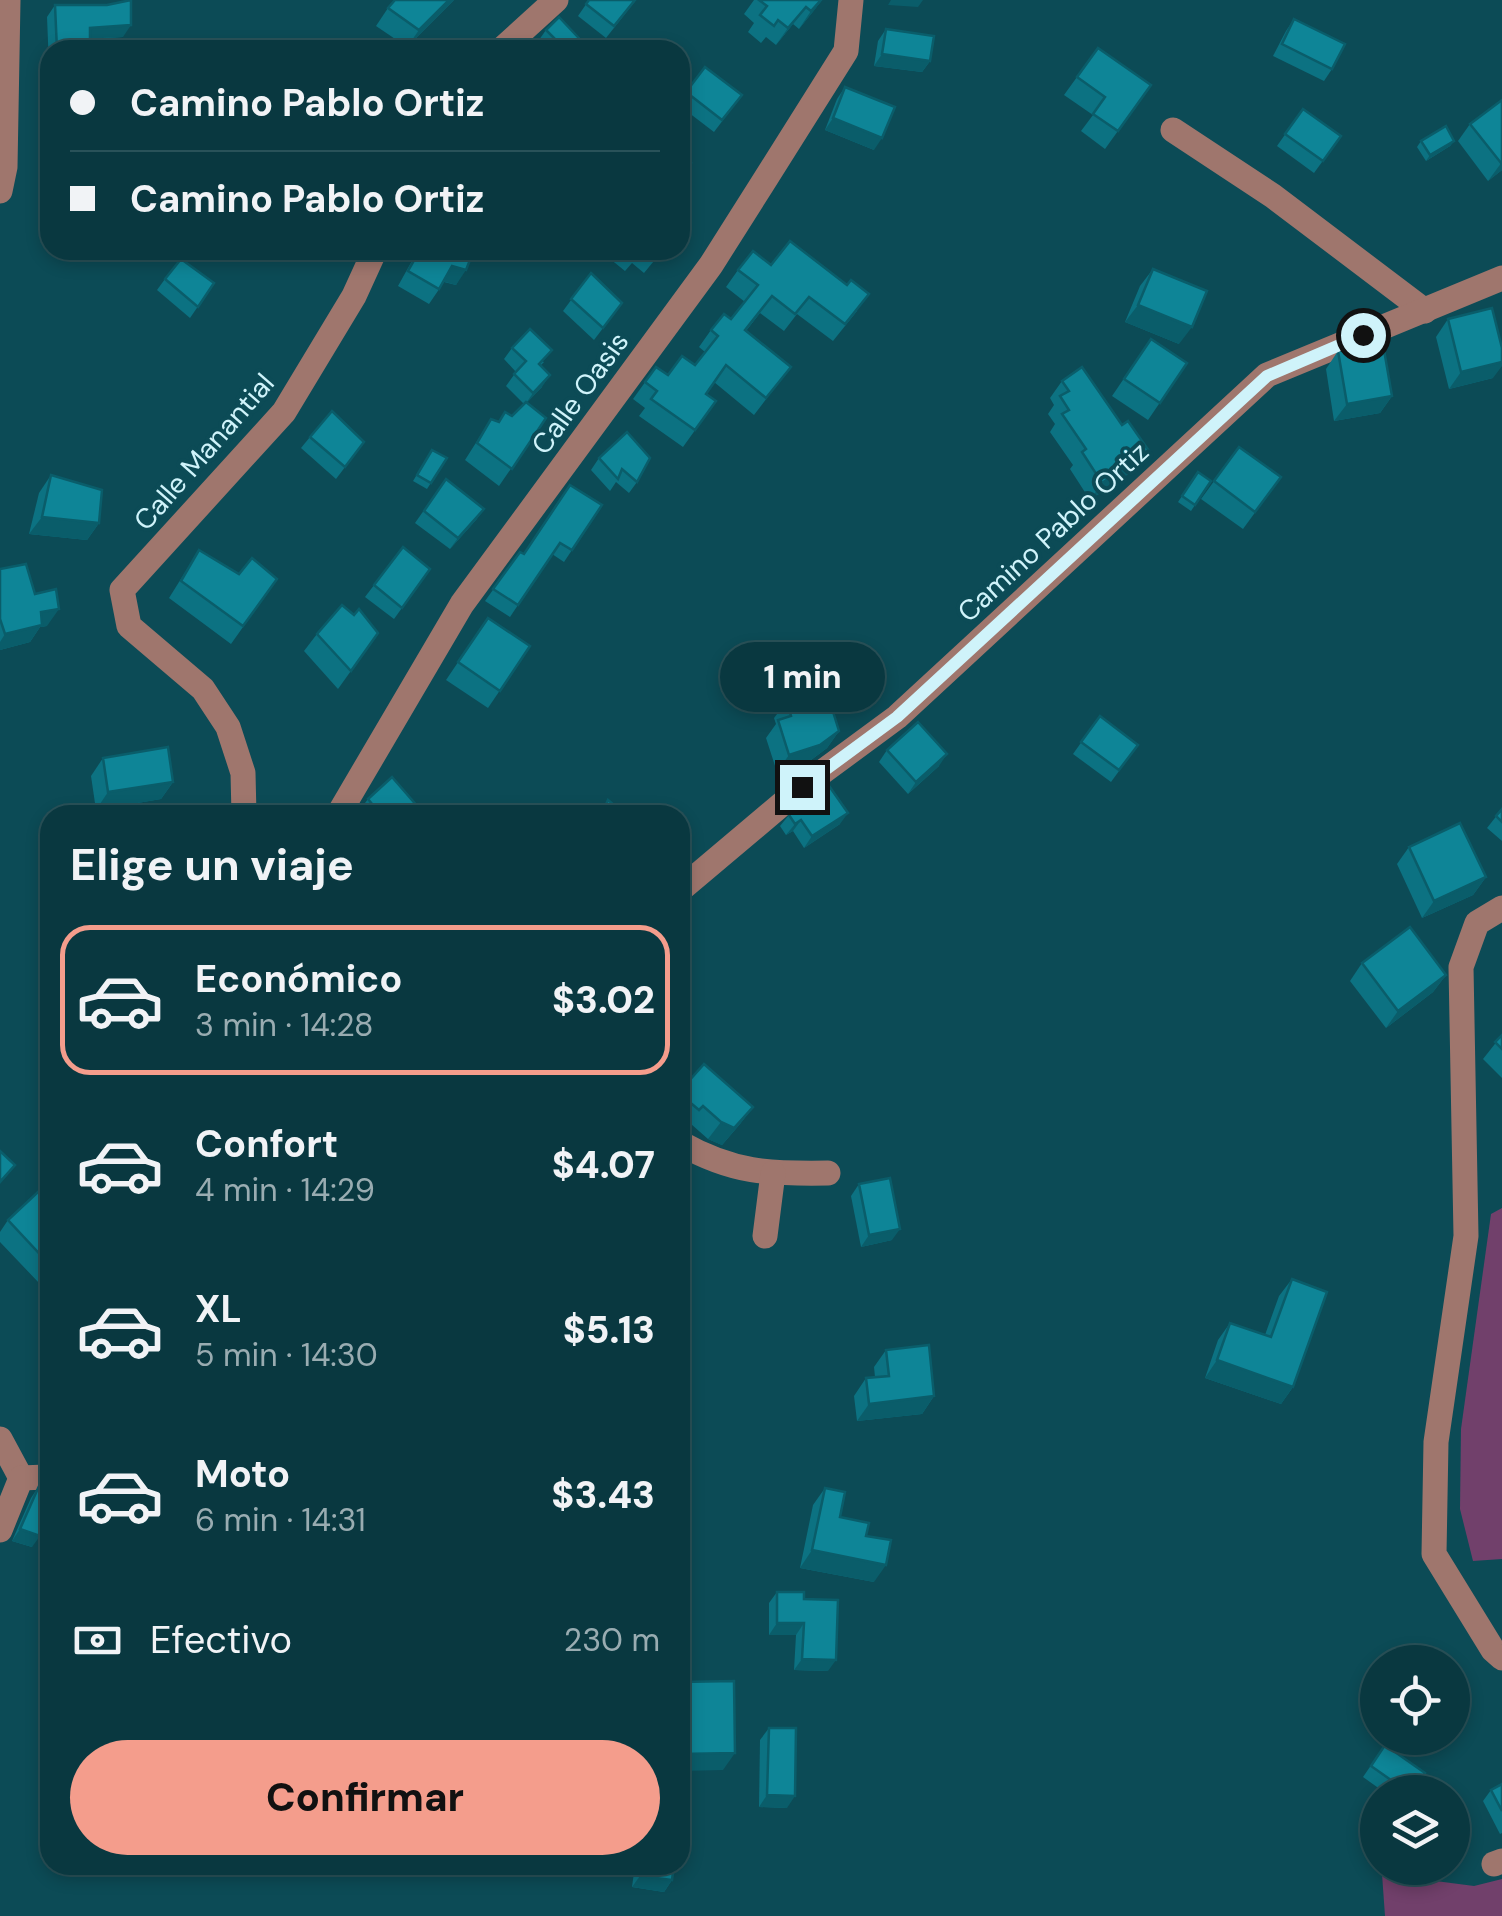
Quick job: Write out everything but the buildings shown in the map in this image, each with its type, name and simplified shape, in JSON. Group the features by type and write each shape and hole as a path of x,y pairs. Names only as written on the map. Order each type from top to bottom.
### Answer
{"street":[{"path":"0,191 5,167 8,0"},
{"path":"512,40 556,0"},
{"name":"Calle Oasis","path":"344,805 462,604 711,265 846,51 850,0"},
{"path":"1172,130 1273,196 1425,311"},
{"name":"Calle Manantial","path":"244,805 243,773 228,727 203,689 129,626 122,590 284,412 354,296 370,260"},
{"name":"Camino Pablo Ortiz","path":"690,882 802,787 897,717 1267,376 1502,278"},
{"path":"1502,908 1476,923 1461,967 1466,1236 1436,1442 1434,1554 1493,1650 1502,1658"},
{"path":"690,1148 757,1173 828,1172"},
{"path":"765,1236 773,1174"},
{"path":"0,1439 22,1478"},
{"path":"22,1478 40,1477"},
{"path":"0,1530 22,1478"}],"shaded area":[{"path":"1502,1208 1502,1559 1473,1561 1460,1509 1461,1429 1491,1214"},
{"path":"1502,1879 1502,1916 1385,1916 1383,1885 1474,1886"}],"route":[{"path":"802,787 897,717 1267,376 1363,335"}]}
